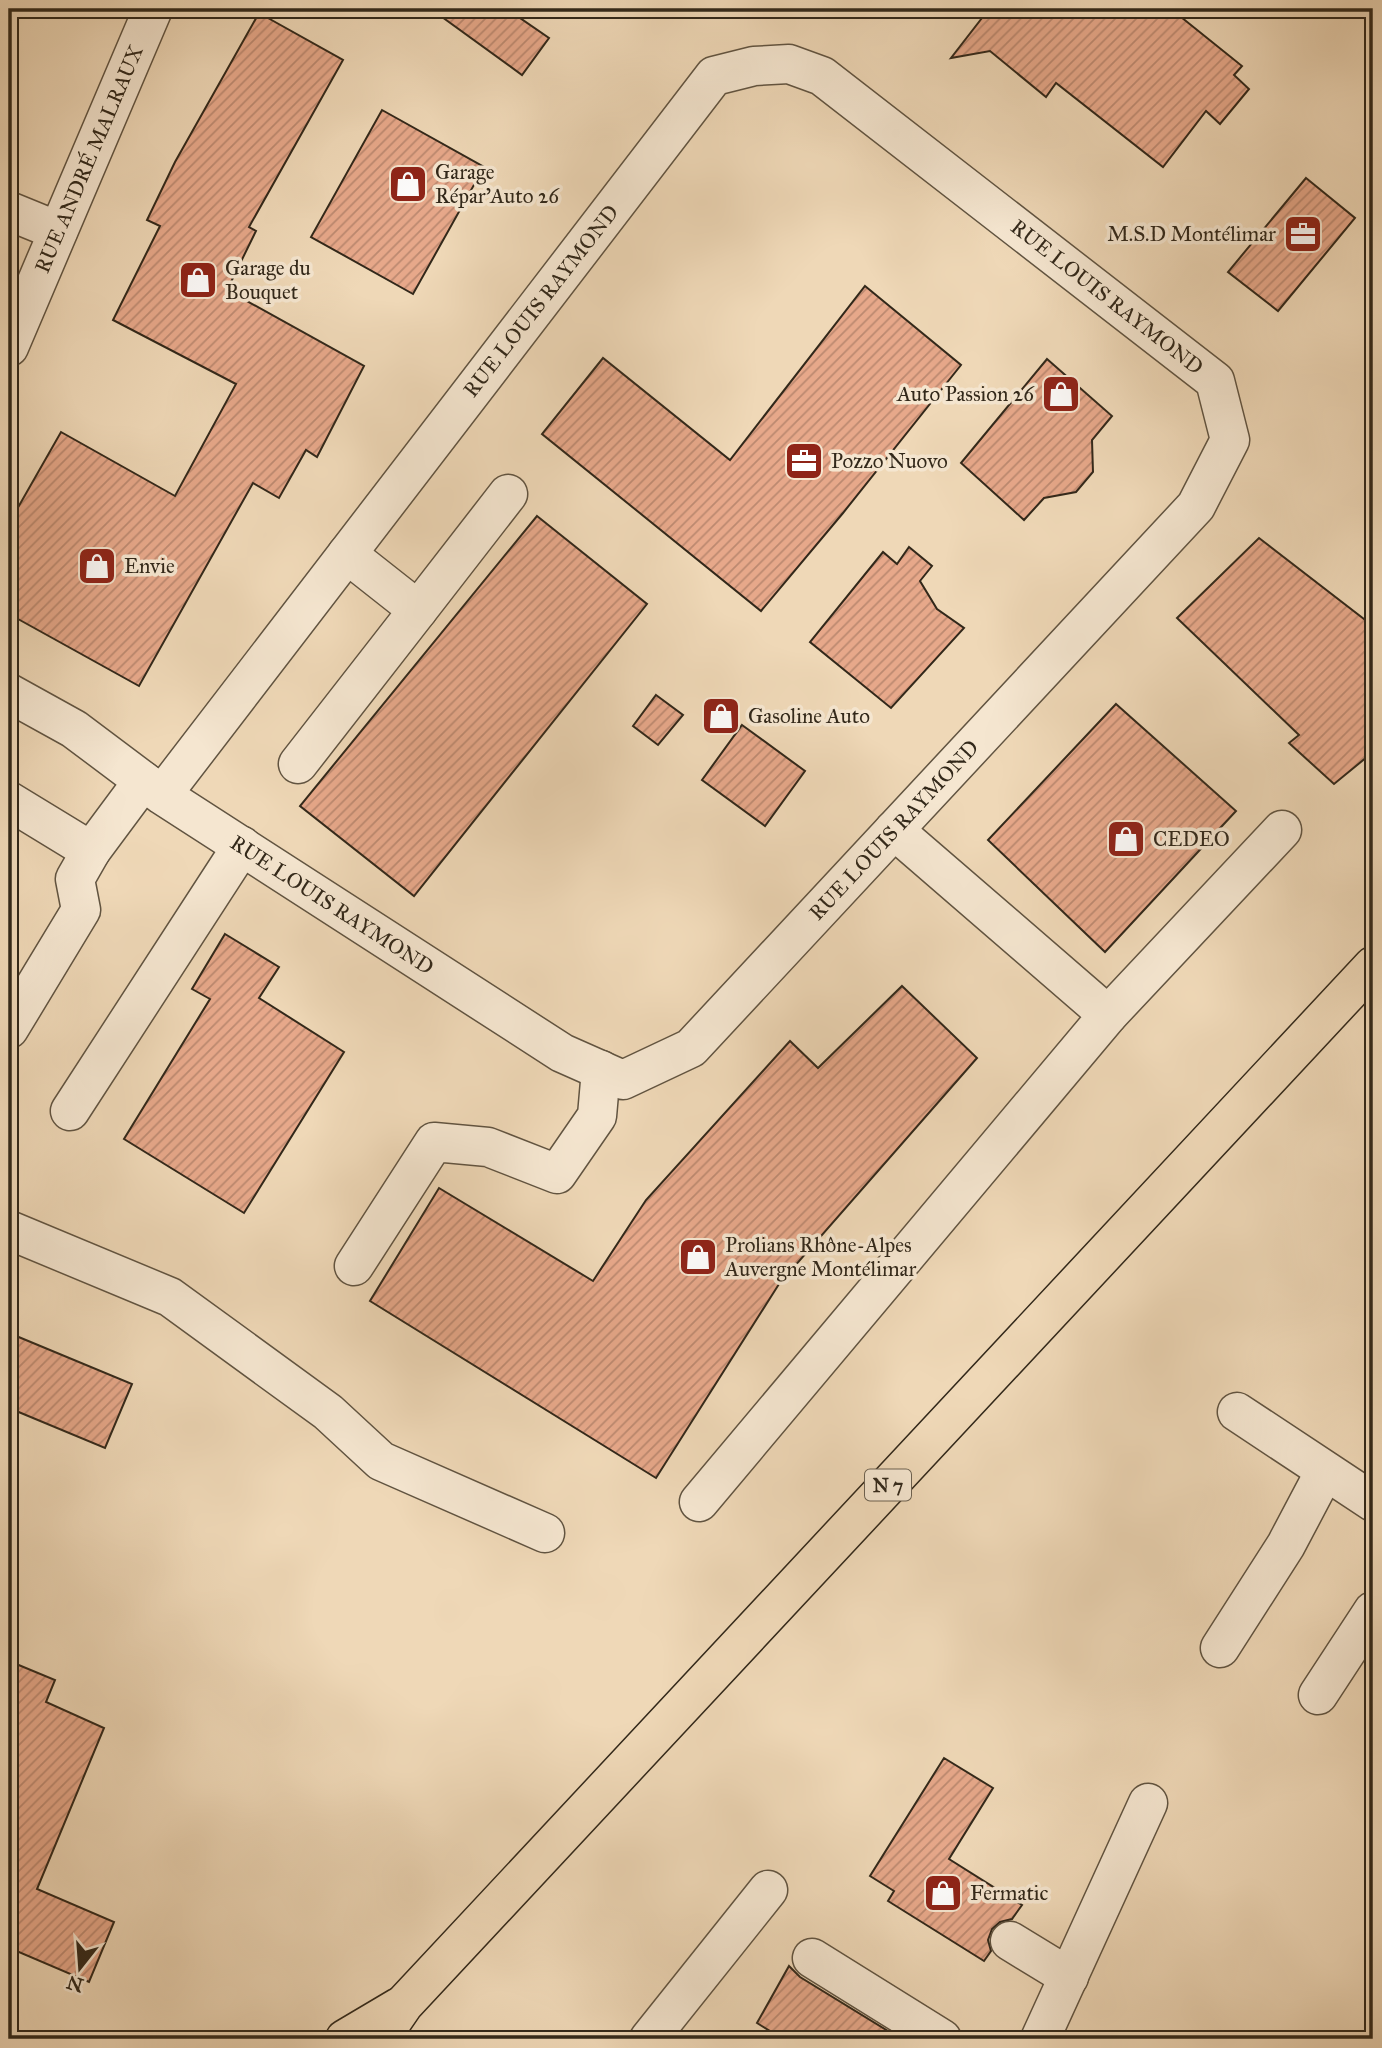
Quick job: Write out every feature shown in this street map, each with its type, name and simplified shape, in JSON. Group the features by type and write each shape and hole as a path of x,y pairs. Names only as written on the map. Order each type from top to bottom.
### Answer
{"main road":[{"name":"N 7","path":"380,2039 404,2004 1373,966"},
{"name":"N 7","path":"345,2039 404,2004"}],"street":[{"name":"RUE ANDRÉ MALRAUX","path":"9,347 153,9"},
{"name":"RUE LOUIS RAYMOND","path":"9,692 74,729 153,788 562,1053 623,1080 691,1048 1196,506 1230,440 1214,381 822,76 789,64 754,66 714,76 347,554 153,788"},
{"path":"9,211 58,231"},
{"path":"298,764 508,494"},
{"path":"347,554 418,610"},
{"path":"9,1029 81,910 75,879 91,851 153,788"},
{"path":"9,801 91,851"},
{"path":"894,830 1108,1015"},
{"path":"699,1502 1108,1015 1282,830"},
{"path":"70,1111 242,846"},
{"path":"354,1266 434,1142 488,1147 557,1174 597,1116 601,1070"},
{"path":"9,1230 170,1297 328,1412 381,1461 545,1533"},
{"path":"1237,1412 1373,1502"},
{"path":"1220,1648 1286,1545 1325,1471"},
{"path":"1318,1695 1373,1611"},
{"path":"1040,2039 1149,1803"},
{"path":"649,2039 768,1890"},
{"path":"1010,1941 1069,1976"},
{"path":"812,1958 942,2039"}],"building":[{"path":"431,9 507,9 549,38 522,75"},
{"path":"989,9 1171,9 1242,66 1234,75 1249,89 1220,124 1206,111 1163,167 1056,83 1046,97 990,51 951,58"},
{"path":"259,13 343,60 249,227 256,231 227,290 364,366 317,457 306,450 279,498 253,483 139,686 9,614 9,543 17,521 12,518 61,432 175,496 236,384 113,320 160,226 147,220 175,162"},
{"path":"382,110 484,167 413,294 311,237"},
{"path":"1306,178 1355,218 1278,311 1228,272"},
{"path":"865,286 961,365 761,611 542,434 603,358 730,460"},
{"path":"1047,359 1112,416 1092,440 1093,472 1076,492 1044,498 1024,520 961,463"},
{"path":"537,516 647,604 414,896 300,806"},
{"path":"1259,538 1373,626 1373,752 1334,784 1289,743 1299,735 1177,618"},
{"path":"909,547 932,566 920,581 937,609 964,628 891,708 810,642 883,552 897,564"},
{"path":"656,695 683,715 658,745 633,726"},
{"path":"1116,704 1236,811 1105,952 988,840"},
{"path":"742,725 805,771 765,826 702,780"},
{"path":"225,934 279,967 259,998 344,1052 244,1213 124,1139 210,999 192,989"},
{"path":"902,986 977,1058 779,1284 656,1478 370,1301 439,1188 593,1281 646,1200 790,1041 818,1068"},
{"path":"9,1333 132,1384 105,1448 9,1408"},
{"path":"9,1661 55,1680 46,1702 104,1728 37,1889 114,1922 89,1982 12,1949 9,1955"},
{"path":"944,1758 993,1788 949,1859 1022,1905 1012,1919 1000,1922 992,1929 988,1940 991,1951 984,1961 888,1901 894,1891 870,1876"},
{"path":"789,1966 800,1977 901,2039 783,2039 757,2023"}],"place":[{"name":"Garage Répar'Auto 26","path":"408,184"},
{"name":"M.S.D Montélimar","path":"1303,234"},
{"name":"Garage du Bouquet","path":"198,280"},
{"name":"Auto Passion 26","path":"1061,394"},
{"name":"Pozzo Nuovo","path":"804,461"},
{"name":"Envie","path":"97,566"},
{"name":"Gasoline Auto","path":"721,716"},
{"name":"CEDEO","path":"1126,839"},
{"name":"Prolians Rhône-Alpes Auvergne Montélimar","path":"698,1257"},
{"name":"Fermatic","path":"943,1893"}]}
